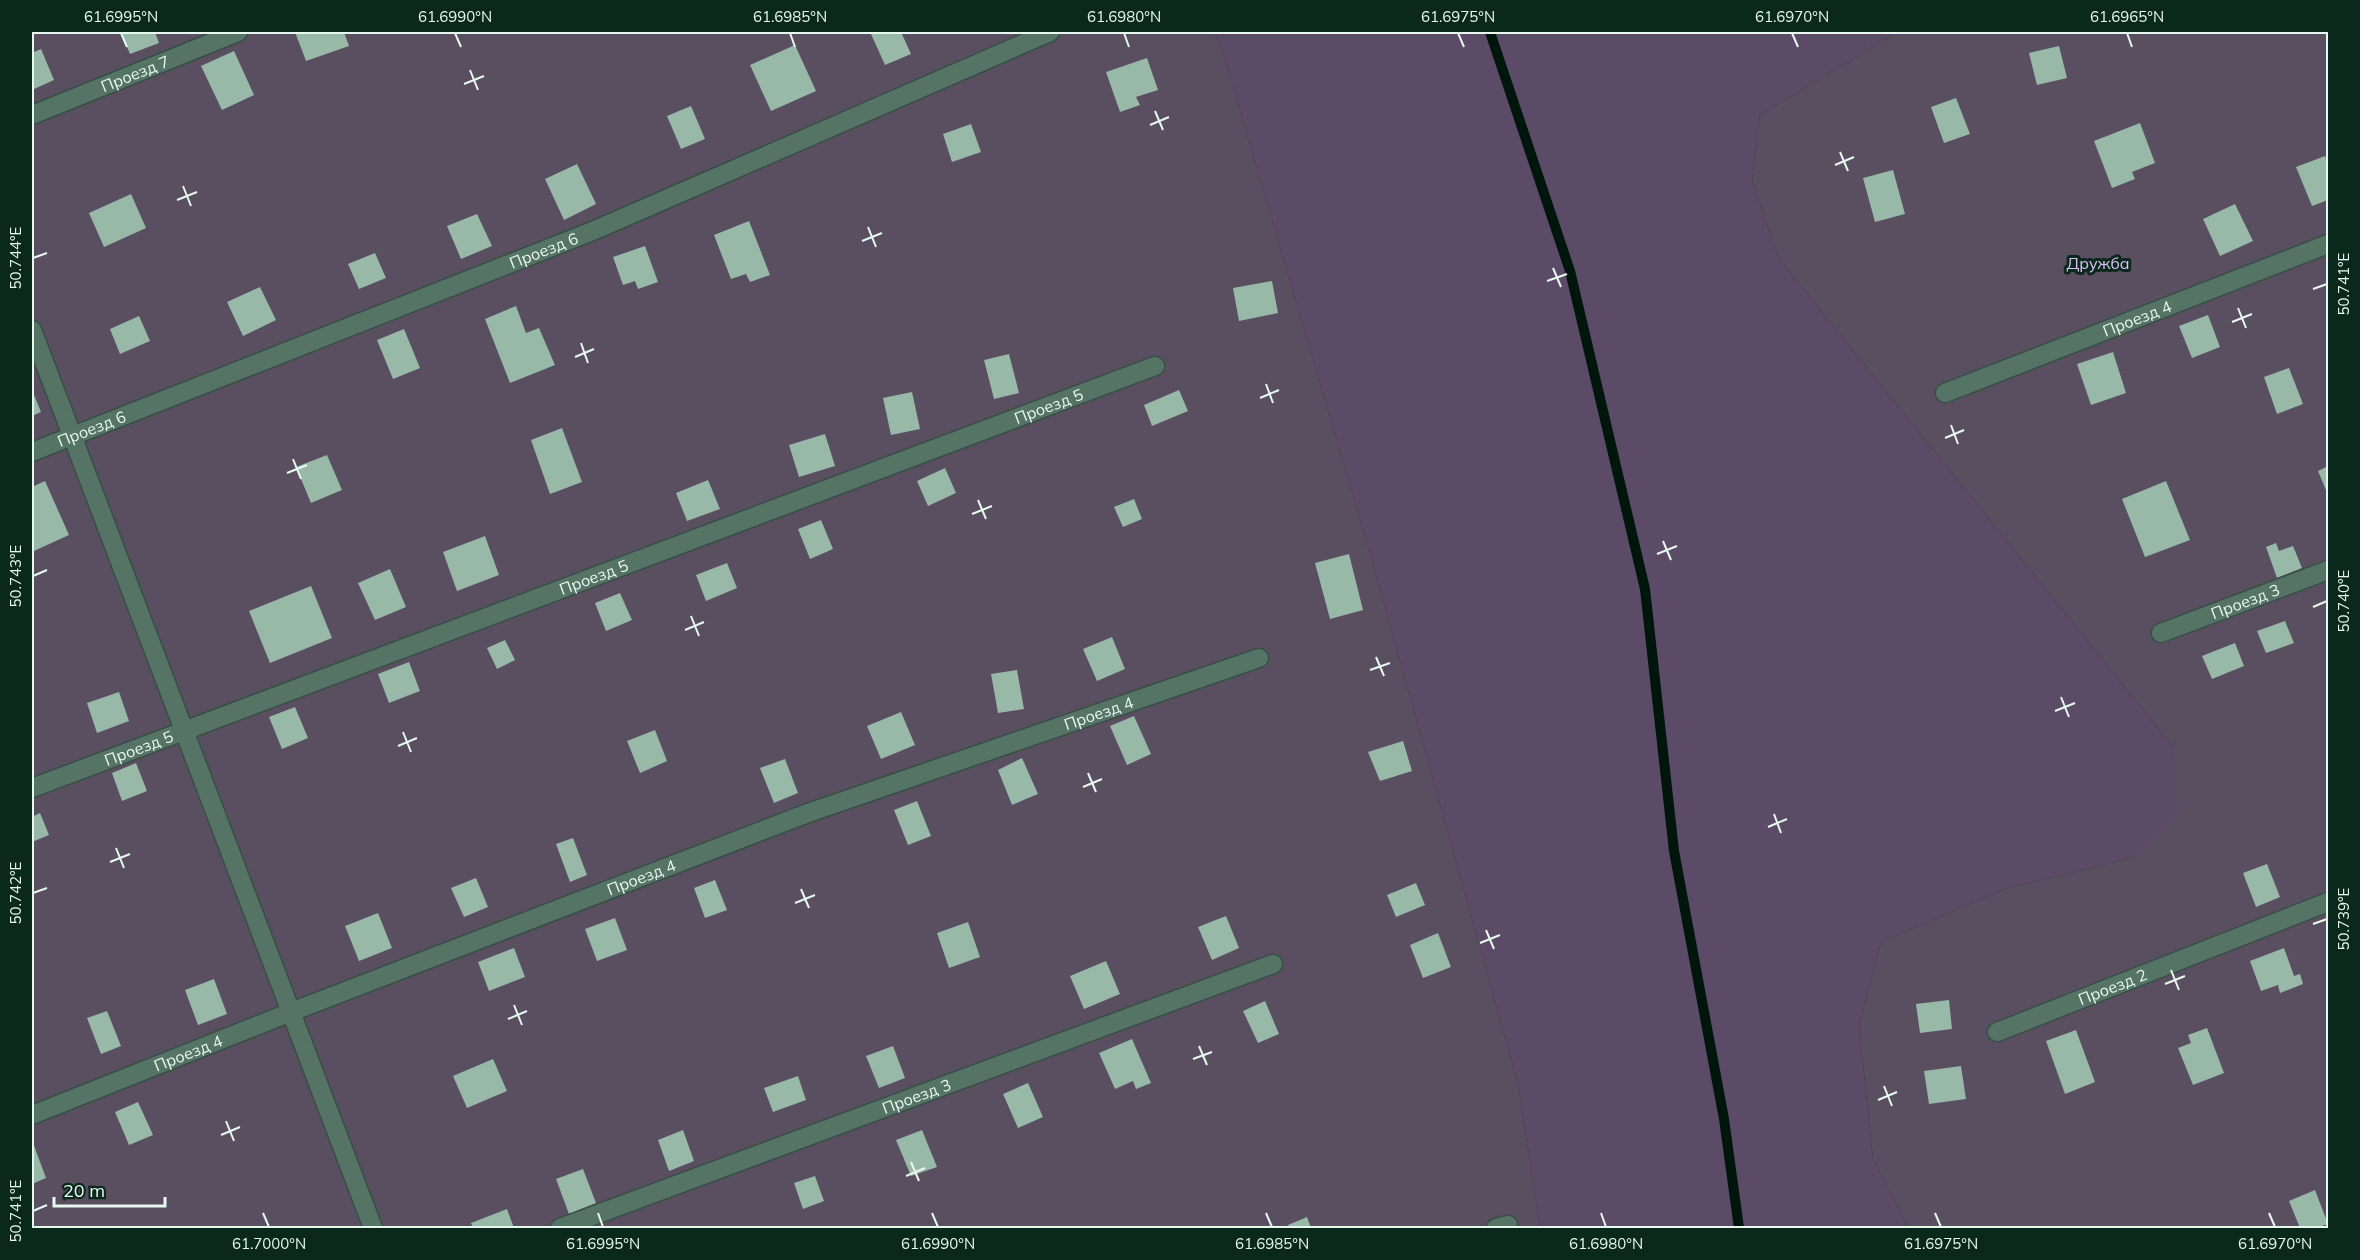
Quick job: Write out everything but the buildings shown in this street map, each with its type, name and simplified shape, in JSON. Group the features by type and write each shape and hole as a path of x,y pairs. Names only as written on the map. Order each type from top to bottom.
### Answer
{"street":[{"name":"Проезд 7","path":"32,115 238,32"},
{"name":"Проезд 6","path":"32,452 595,230 1050,32"},
{"name":"Проезд 4","path":"1945,393 2328,244"},
{"path":"32,330 374,1228"},
{"name":"Проезд 5","path":"32,789 1155,366"},
{"name":"Проезд 3","path":"2160,633 2328,570"},
{"name":"Проезд 4","path":"32,1115 291,1012 808,813 1258,658"},
{"name":"Проезд 2","path":"1997,1032 2328,902"},
{"name":"Проезд 3","path":"560,1228 1273,964"}],"green space":[{"path":"32,32 1214,32 1221,46 1369,550 1518,1084 1540,1228 32,1228"},
{"name":"Дружба","path":"1897,32 2328,32 2328,1228 1908,1228 1873,1159 1859,1026 1881,942 2005,889 2135,857 2173,747 1779,259 1752,180 1760,115"}],"shaded area":[{"path":"1214,32 1897,32 1760,115 1752,180 1779,259 2173,747 2177,815 2135,857 2005,889 1881,942 1859,1026 1873,1159 1908,1228 1540,1228 1518,1084 1369,550 1221,46"}],"waterway":[{"path":"1490,32 1570,271 1645,589 1674,851 1724,1119 1739,1228"}]}
